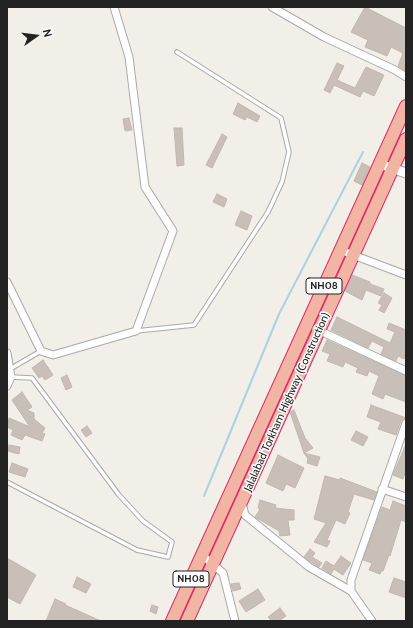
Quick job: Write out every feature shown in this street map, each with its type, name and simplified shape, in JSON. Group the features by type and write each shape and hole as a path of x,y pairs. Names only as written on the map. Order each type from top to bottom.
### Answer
{"highway":[{"name":"NH08","path":"172,621 406,106"},
{"name":"Jalalabad Torkham Highway (Construction)","path":"187,621 406,139"},
{"name":"NH08","path":"243,466 266,448"}],"street":[{"path":"7,282 41,351 53,355 136,331 173,231 145,187 129,57 114,7"},
{"path":"272,7 324,38 395,70 406,78"},
{"path":"380,164 406,173"},
{"path":"340,250 406,275"},
{"path":"306,325 406,371"},
{"path":"7,353 10,373 7,386"},
{"path":"351,592 351,580 406,423"},
{"path":"382,489 406,497"},
{"path":"241,502 245,514 309,567 351,592 372,621"},
{"path":"202,555 224,573 235,621"}],"lane":[{"path":"136,331 194,325 268,212 282,182 289,152 281,118 177,52"},
{"path":"10,373 41,351"},
{"path":"7,482 137,550 168,557 172,542 143,522 119,495 32,378 10,373"}],"building":[{"path":"365,7 406,28 406,71 398,66 403,53 391,47 387,56 365,47 368,40 351,32"},
{"path":"337,63 344,66 337,80 355,88 366,67 384,75 374,96 363,91 360,97 334,85 330,93 324,90"},
{"path":"238,103 260,116 257,122 247,117 245,120 233,114"},
{"path":"129,118 132,130 125,131 123,119"},
{"path":"174,128 182,128 184,165 177,166"},
{"path":"222,134 227,137 212,168 206,165"},
{"path":"362,163 370,167 362,185 354,181"},
{"path":"217,194 227,199 224,207 213,202"},
{"path":"241,211 252,216 247,230 235,225"},
{"path":"352,275 384,289 381,296 366,290 362,300 345,291"},
{"path":"384,293 392,298 384,313 379,310 382,305 378,303"},
{"path":"337,317 390,343 395,332 387,329 389,323 406,330 406,354 404,359 398,356 396,361 381,354 384,347 372,341 368,348 331,330"},
{"path":"327,340 406,376 406,402 385,394 383,399 372,394 379,376 369,371 367,376 356,372 358,368 345,362 343,367 327,361 330,354 322,351"},
{"path":"43,360 53,375 45,380 42,376 39,378 32,368"},
{"path":"67,375 72,387 66,390 61,378"},
{"path":"22,392 32,407 27,410 34,413 34,419 45,428 42,433 45,434 42,441 25,435 22,440 11,435 13,430 7,427 9,418 30,427 12,400"},
{"path":"371,405 406,418 401,421 396,435 378,429 381,422 367,417"},
{"path":"294,410 305,438 313,448 304,453 290,412"},
{"path":"87,426 92,433 86,437 81,430"},
{"path":"356,431 368,437 363,446 351,440"},
{"path":"406,444 406,470 403,479 393,475"},
{"path":"9,445 20,447 19,454 8,451"},
{"path":"304,453 320,457 317,466 307,463 308,459"},
{"path":"278,455 304,468 295,488 286,484 283,491 266,483"},
{"path":"12,463 28,469 25,477 9,472"},
{"path":"325,476 340,480 340,478 377,492 374,500 354,494 348,512 350,513 345,524 336,520 327,540 330,541 327,547 314,542 326,523 314,519"},
{"path":"260,500 276,505 275,508 294,510 294,520 288,520 290,535 280,536 279,531 255,517 260,509 258,508"},
{"path":"393,501 406,506 406,522 401,520 390,556 389,555 383,571 381,571 380,574 369,570 372,563 363,560 382,507 390,510"},
{"path":"310,549 315,553 312,557 322,563 319,567 304,557"},
{"path":"341,556 351,563 343,575 334,569 331,574 322,568 326,561 334,566"},
{"path":"7,558 36,575 20,604 7,597"},
{"path":"77,577 91,584 86,593 73,587"},
{"path":"394,578 406,582 406,598 389,592"},
{"path":"239,583 241,589 233,591 231,584"},
{"path":"258,589 265,600 246,612 239,601"},
{"path":"55,599 66,604 65,605 101,621 46,621"},
{"path":"152,605 158,607 156,614 150,611"},
{"path":"280,608 286,616 279,621 272,621 268,617"}],"waterway":[{"path":"204,496 279,314 363,152"}]}
